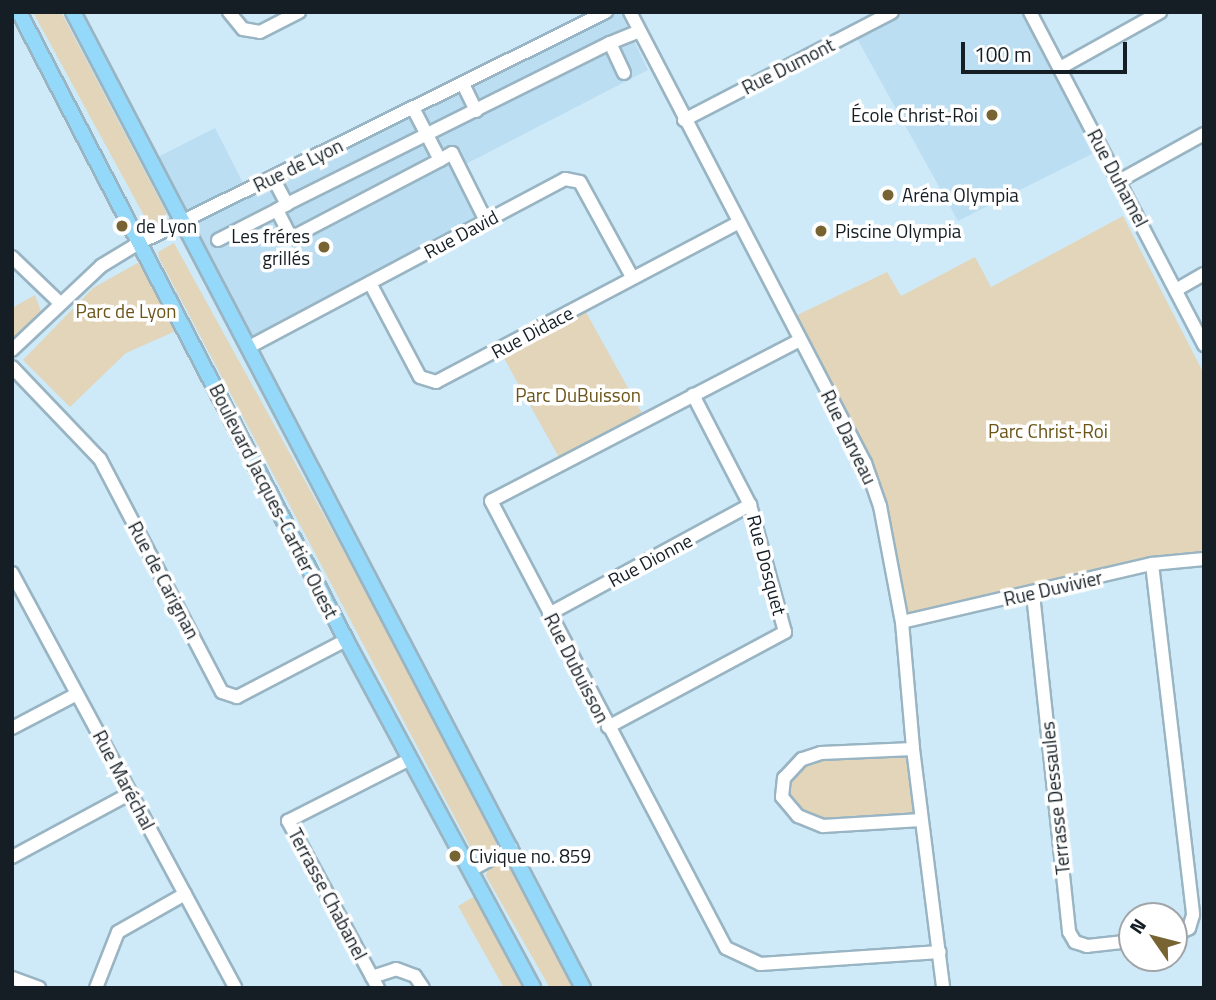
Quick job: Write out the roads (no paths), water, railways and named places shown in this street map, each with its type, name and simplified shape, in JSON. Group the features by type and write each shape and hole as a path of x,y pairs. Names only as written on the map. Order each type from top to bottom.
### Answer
{"main road":[{"name":"Boulevard Jacques-Cartier Ouest","path":"19,12 345,640 533,988"},
{"path":"73,12 583,988"}],"street":[{"path":"229,12 243,29 260,32 299,12"},
{"name":"Rue de Lyon","path":"12,350 59,302 101,266 139,243 606,12"},
{"name":"Rue Darveau","path":"630,12 865,463 880,506 902,622 913,750 943,988"},
{"name":"Rue Dumont","path":"684,120 892,12"},
{"name":"Rue Duhamel","path":"1030,12 1204,345"},
{"path":"1060,68 1160,12"},
{"path":"218,240 610,43 639,31"},
{"path":"610,43 624,73"},
{"path":"463,84 476,111"},
{"path":"413,108 440,160"},
{"path":"1119,181 1204,134"},
{"path":"273,178 291,238 452,153 486,221"},
{"name":"Rue David","path":"249,347 565,179 580,183 632,276"},
{"name":"Rue Didace","path":"370,283 420,377 436,382 632,276 738,223"},
{"path":"12,257 59,302"},
{"path":"1176,290 1204,274"},
{"name":"Rue Dubuisson","path":"800,340 491,502 718,939 735,955 760,964 940,952"},
{"name":"Rue de Carignan","path":"12,367 100,459 222,692 237,697 345,640"},
{"name":"Rue Dosquet","path":"608,727 785,632 750,505 693,395"},
{"name":"Rue Dionne","path":"549,614 750,505"},
{"name":"Rue Duvivier","path":"902,622 1033,594 1152,564 1204,559"},
{"path":"1152,564 1193,915 1188,929"},
{"name":"Rue Maréchal","path":"12,573 16,587 77,694 235,988"},
{"name":"Terrasse Dessaules","path":"1033,594 1069,932 1075,943 1087,946 1118,943"},
{"path":"12,728 77,694"},
{"path":"913,750 821,753 802,759 784,778 782,797 798,816 823,826 921,820"},
{"name":"Terrasse Chabanel","path":"410,759 289,821 375,982 396,969 415,976 423,988"},
{"path":"12,857 131,793"},
{"path":"471,870 511,848"},
{"path":"96,988 118,932 185,894"},
{"path":"12,978 39,988"}],"place":[{"name":"École Christ-Roi","path":"992,115"},
{"name":"Aréna Olympia","path":"888,195"},
{"name":"de Lyon","path":"122,226"},
{"name":"Piscine Olympia","path":"821,231"},
{"name":"Les fréres grillés","path":"324,247"},
{"name":"Civique no. 859","path":"455,856"}],"park label":[{"name":"Parc de Lyon","path":"126,311"},
{"name":"Parc DuBuisson","path":"578,395"},
{"name":"Parc Christ-Roi","path":"1048,431"}]}
